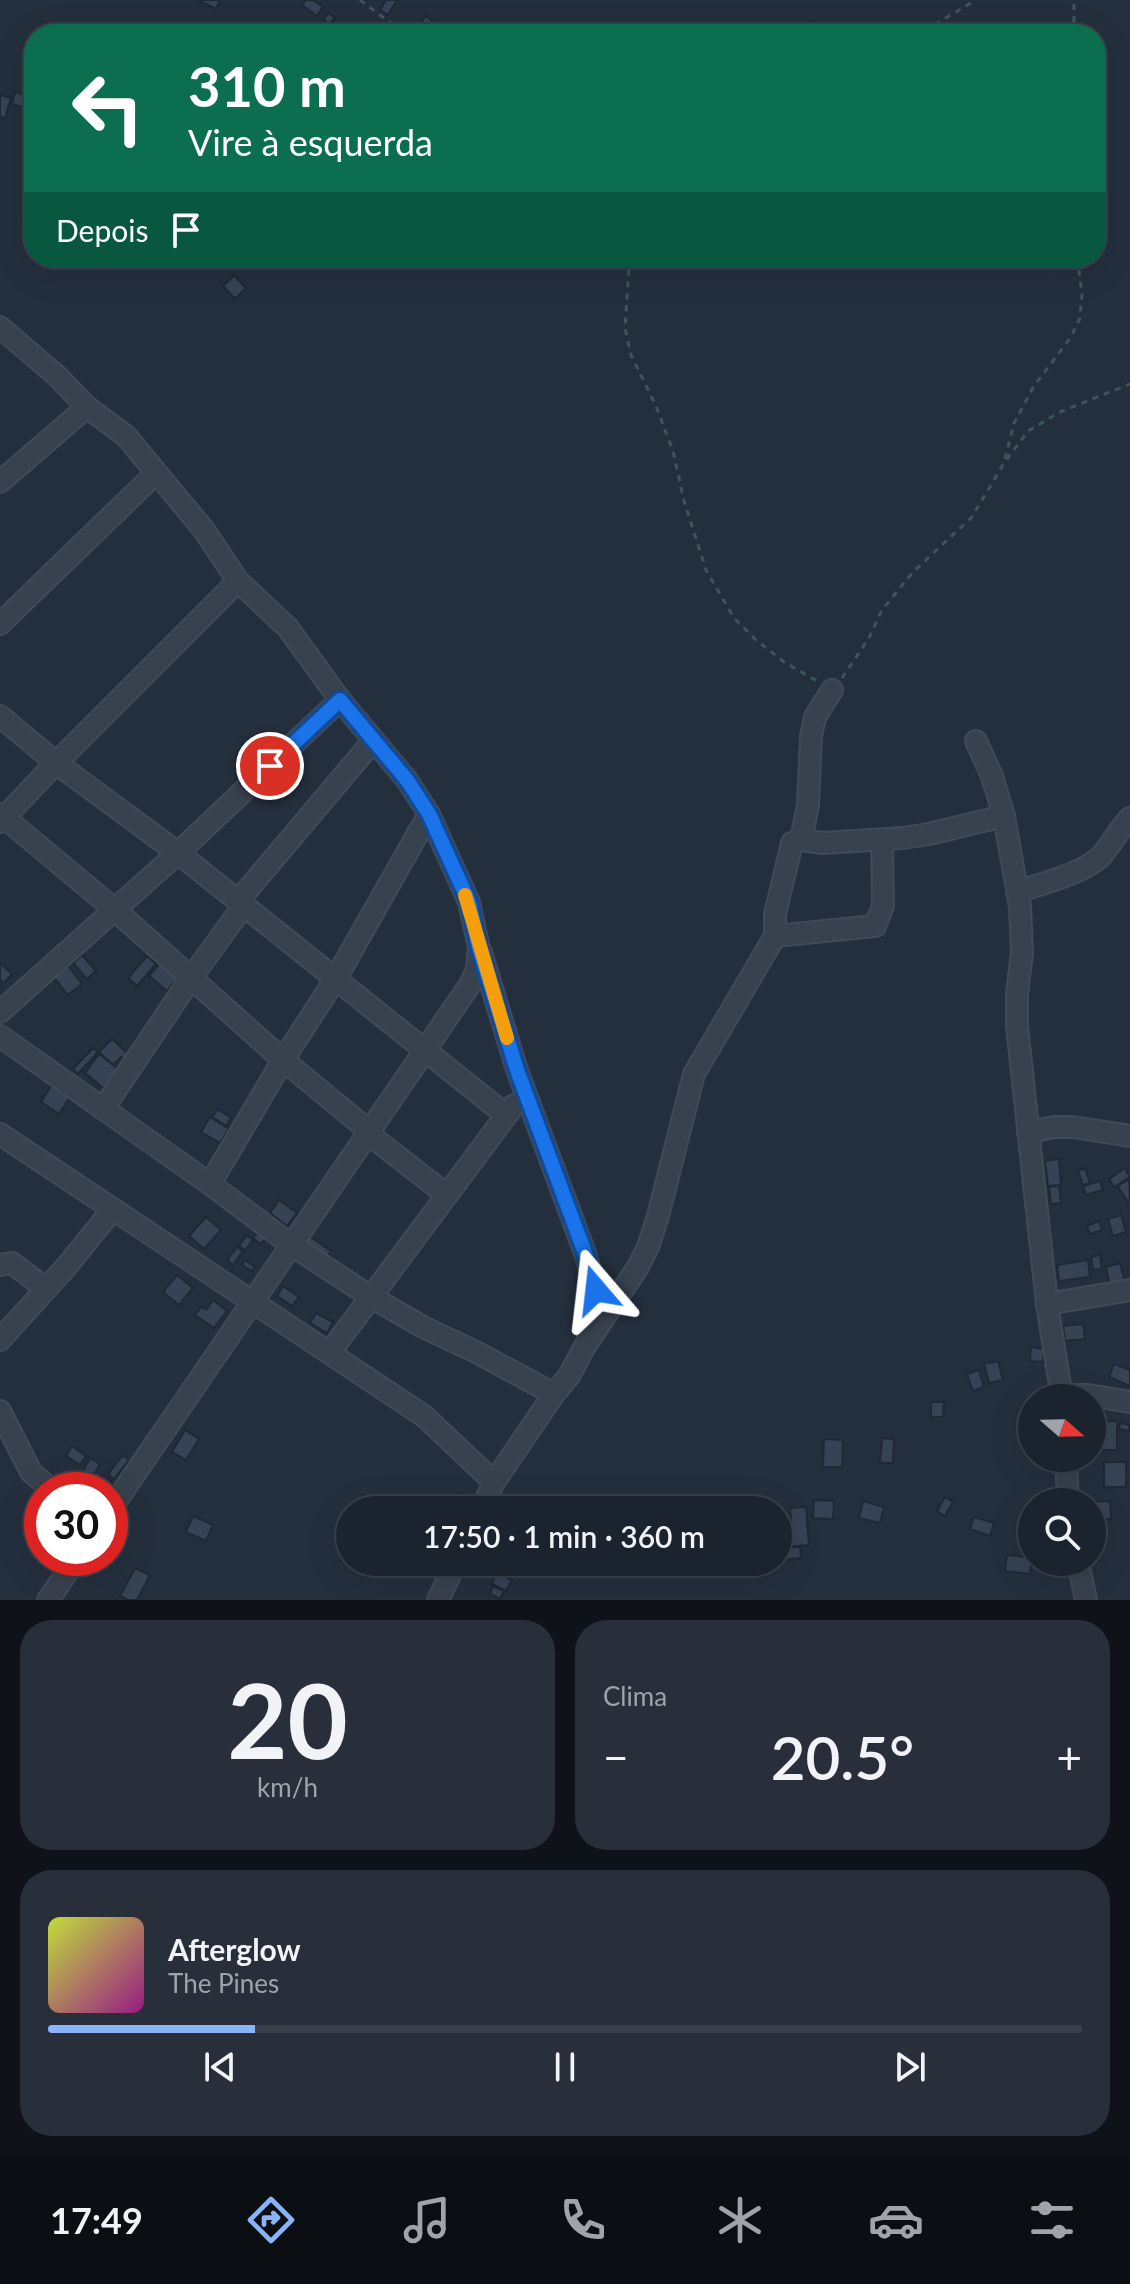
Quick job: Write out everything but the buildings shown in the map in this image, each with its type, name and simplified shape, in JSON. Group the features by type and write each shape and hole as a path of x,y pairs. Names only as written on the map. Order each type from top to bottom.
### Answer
{"street":[{"path":"0,327 57,376 87,407 126,436 204,530 238,581 288,628 340,700 407,780 429,814 469,902 479,948 525,1093 596,1290 596,1303 588,1324 585,1346"},
{"path":"0,482 87,407"},
{"path":"0,624 155,474"},
{"path":"238,581 1,818 114,909 283,1060 447,1195"},
{"path":"801,840 808,805 811,736 815,717 832,690"},
{"path":"0,1012 178,853 340,700"},
{"path":"0,716 56,763 178,853 506,1115"},
{"path":"103,1109 241,903 373,741"},
{"path":"976,741 992,776 1004,816 1020,907 1022,952 1017,1026 1047,1304 1060,1384"},
{"path":"210,1184 283,1060 336,978 429,814"},
{"path":"488,1496 494,1482 569,1376 648,1247 694,1074 775,936 775,914 792,843 801,840 823,843 882,840 929,834 1004,816"},
{"path":"1017,892 1096,861 1130,818"},
{"path":"775,936 875,926 883,906 882,840"},
{"path":"128,1484 471,983 477,969 479,948"},
{"path":"0,1036 290,1244 371,1297 554,1394"},
{"path":"330,1352 525,1093"},
{"path":"1028,1132 1073,1127 1130,1136"},
{"path":"0,1134 424,1416 494,1482"},
{"path":"0,1340 113,1209"},
{"path":"0,1265 12,1263 46,1289"},
{"path":"1047,1304 1130,1290"},
{"path":"1106,1398 1130,1402"},
{"path":"0,1411 31,1472"},
{"path":"48,1600 65,1576"},
{"path":"438,1600 449,1576"},
{"path":"1081,1576 1086,1600"}],"path":[{"path":"360,0 392,24"},
{"path":"937,24 976,0"},
{"path":"1074,0 1074,24"},
{"path":"629,268 625,328 631,355 656,406 673,451 684,501 706,570 734,618 756,640 784,662 832,690 851,667 882,610 913,572 972,517 1004,463 1028,431 1060,412 1130,384"},
{"path":"1004,463 1014,423 1034,386 1071,337 1080,318 1079,268"}],"slow traffic":[{"path":"465,895 507,1038"}],"route":[{"path":"270,766 340,700 407,780 429,814 469,902 479,948 517,1070 596,1290"}]}
